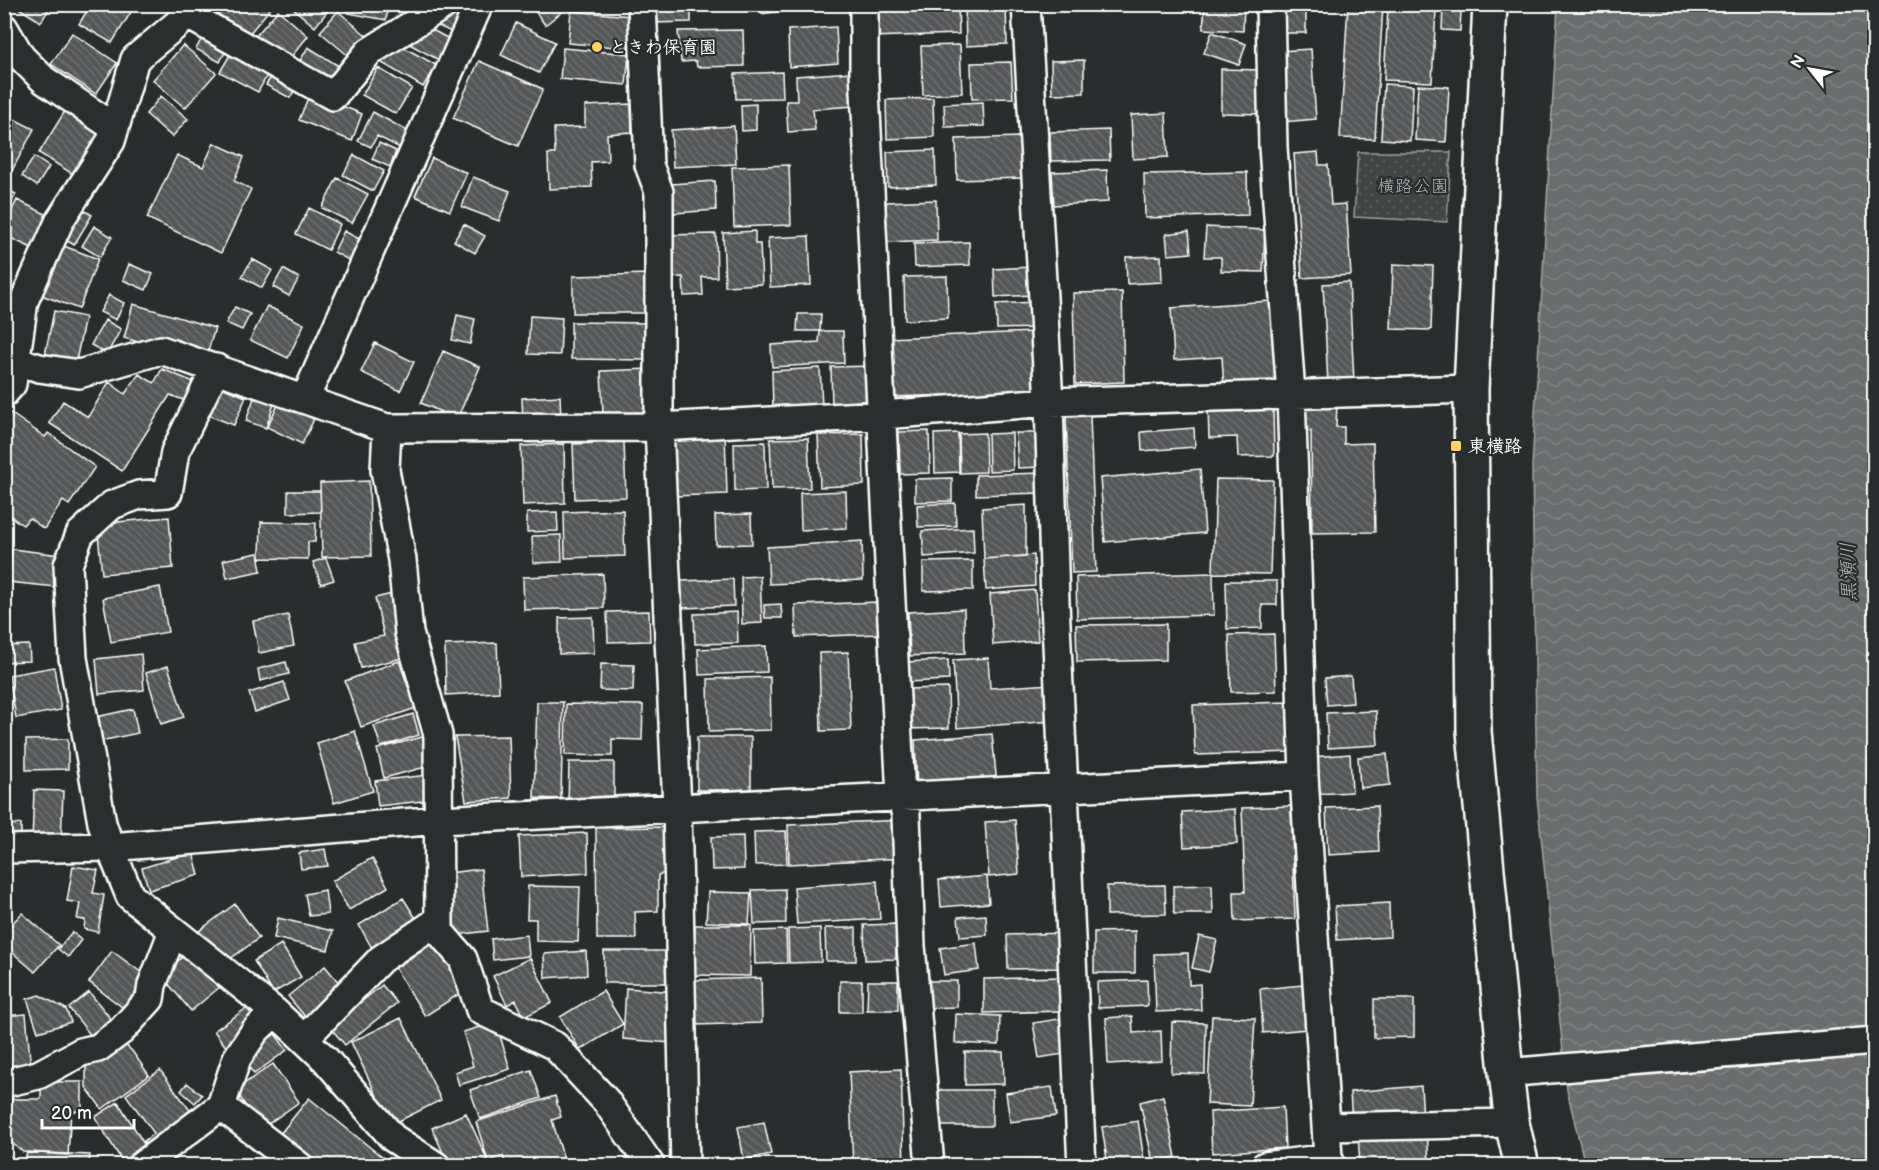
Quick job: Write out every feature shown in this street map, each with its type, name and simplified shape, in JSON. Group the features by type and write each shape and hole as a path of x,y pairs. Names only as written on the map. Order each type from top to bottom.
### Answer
{"street":[{"path":"4,393 12,384 15,360 14,295 111,141 135,59 192,10 333,96 369,52 445,4"},
{"path":"304,399 479,4"},
{"path":"642,4 649,165 659,192 659,427 677,807 685,1166"},
{"path":"864,4 864,72 901,797 906,815 911,946 930,1166"},
{"path":"1026,4 1049,402 1063,787 1082,1166"},
{"path":"1265,1166 1330,1162 1304,776 1291,394 1273,147 1270,4"},
{"path":"1490,4 1471,389 1474,731 1521,1071 1512,1123 1522,1166"},
{"path":"4,28 21,57 44,80 115,128"},
{"path":"15,360 39,368 79,374 161,350 387,428 659,427 883,415 1049,402 1471,389"},
{"path":"216,368 176,452 168,493 139,495 112,505 80,534 68,566 73,658 102,823 130,896 275,1012 325,1059 393,1138 436,1166"},
{"path":"387,428 385,470 402,560 409,633 438,735 439,931 463,959 480,1010 555,1046 606,1101 651,1166"},
{"path":"4,849 110,847 440,820 1304,776"},
{"path":"304,1039 381,959 439,920"},
{"path":"4,1083 38,1075 81,1052 99,1048 121,1031 150,999 152,985 173,931"},
{"path":"141,1166 221,1106 237,1058 255,1031 275,1012"},
{"path":"1521,1071 1875,1041"},
{"path":"221,1106 299,1166"},
{"path":"1327,1127 1512,1123"}],"green space":[{"name":"横路公園","path":"1358,152 1451,152 1447,222 1354,217"}],"water":[{"name":"黒瀬川","path":"1558,5 1874,5 1874,1165 1585,1165 1567,1090 1537,797 1532,467"}],"building":[{"path":"12,4 52,4 41,22"},
{"path":"91,4 136,4 112,43 79,24"},
{"path":"211,4 274,4 244,40 207,10"},
{"path":"288,4 333,4 315,27"},
{"path":"350,4 389,4 386,20 348,13"},
{"path":"530,4 572,4 545,25"},
{"path":"647,4 696,4 696,7 691,8 691,22 652,23"},
{"path":"761,4 808,4 808,7 762,14"},
{"path":"870,4 958,4 959,34 871,37"},
{"path":"965,4 1006,4 1007,44 966,46"},
{"path":"1205,4 1244,4 1243,31 1203,29"},
{"path":"1281,4 1306,4 1306,33 1281,33"},
{"path":"1348,4 1383,4 1375,139 1340,138"},
{"path":"447,7 466,16 458,35 438,26"},
{"path":"1388,8 1436,10 1432,82 1384,80"},
{"path":"1443,8 1461,10 1460,31 1442,30"},
{"path":"278,10 308,36 287,62 256,36"},
{"path":"338,11 368,37 351,58 320,32"},
{"path":"571,11 631,16 628,48 568,43"},
{"path":"516,23 555,42 539,73 501,55"},
{"path":"423,25 451,40 439,60 411,45"},
{"path":"836,27 838,63 789,67 788,30"},
{"path":"743,30 744,66 697,67 696,61 681,62 678,31"},
{"path":"1212,32 1246,44 1239,65 1204,53"},
{"path":"72,33 117,63 96,94 51,64"},
{"path":"205,33 228,46 220,62 196,49"},
{"path":"394,42 436,65 423,87 382,63"},
{"path":"183,45 216,73 185,108 153,80"},
{"path":"960,45 962,93 923,95 921,46"},
{"path":"308,47 342,68 331,86 297,66"},
{"path":"234,48 271,68 258,92 220,72"},
{"path":"563,48 629,54 626,85 560,79"},
{"path":"1311,49 1316,119 1283,122 1279,51"},
{"path":"1084,60 1084,93 1052,94 1051,61"},
{"path":"479,61 543,89 518,146 453,118"},
{"path":"1011,62 1013,98 972,99 971,63"},
{"path":"378,68 412,88 396,114 362,95"},
{"path":"1221,69 1261,70 1260,114 1221,113"},
{"path":"275,70 298,84 290,98 266,85"},
{"path":"782,72 783,98 736,99 735,74"},
{"path":"852,72 854,106 813,109 815,130 788,132 786,101 797,101 796,76"},
{"path":"1384,84 1413,86 1410,141 1381,139"},
{"path":"1418,85 1449,87 1446,142 1415,140"},
{"path":"310,93 362,114 352,141 299,120"},
{"path":"161,96 188,119 172,137 146,114"},
{"path":"933,98 934,137 887,139 886,100"},
{"path":"983,102 984,126 945,127 944,104"},
{"path":"631,104 632,132 607,134 608,161 591,162 592,187 549,189 548,154 555,154 554,128 585,127 585,106"},
{"path":"756,104 756,130 742,131 741,105"},
{"path":"65,111 102,134 76,176 39,153"},
{"path":"373,112 411,133 402,149 377,136 371,147 358,141"},
{"path":"1166,113 1168,157 1133,159 1131,115"},
{"path":"4,114 34,129 8,178 4,176"},
{"path":"734,126 736,164 673,167 671,130"},
{"path":"1109,130 1110,160 1051,161 1050,132"},
{"path":"1021,137 1023,178 957,180 956,139"},
{"path":"214,143 244,157 234,181 251,189 221,253 147,218 177,155 203,167"},
{"path":"379,143 396,151 390,167 372,159"},
{"path":"935,150 936,185 888,187 887,152"},
{"path":"1318,152 1319,165 1328,165 1331,205 1346,204 1351,275 1302,278 1294,154"},
{"path":"354,155 384,171 373,191 343,175"},
{"path":"34,157 49,167 37,186 22,176"},
{"path":"432,158 467,173 450,211 415,196"},
{"path":"789,165 791,225 734,227 732,167"},
{"path":"1107,170 1108,202 1054,205 1052,172"},
{"path":"1247,172 1248,215 1145,218 1144,174"},
{"path":"473,177 510,191 499,221 462,207"},
{"path":"337,178 368,194 352,223 322,208"},
{"path":"715,181 716,210 674,213 671,184"},
{"path":"4,188 16,194 4,216"},
{"path":"17,200 54,218 38,251 4,235 4,227"},
{"path":"936,200 937,240 887,242 886,202"},
{"path":"77,206 92,215 74,245 59,236"},
{"path":"309,208 340,224 328,250 296,234"},
{"path":"464,224 485,236 475,253 454,241"},
{"path":"94,226 112,237 100,257 82,246"},
{"path":"1206,227 1265,230 1263,272 1221,271 1221,257 1204,257"},
{"path":"344,231 363,241 352,262 334,252"},
{"path":"755,231 755,244 760,244 762,284 725,286 723,233"},
{"path":"1189,231 1191,253 1168,255 1166,234"},
{"path":"716,234 717,277 702,277 703,295 684,296 683,277 667,278 665,235"},
{"path":"809,236 811,285 770,287 768,238"},
{"path":"969,242 970,265 915,267 914,244"},
{"path":"56,243 98,259 79,309 36,293"},
{"path":"1161,256 1162,282 1127,284 1126,257"},
{"path":"252,259 272,270 262,288 242,277"},
{"path":"129,264 153,274 146,290 123,280"},
{"path":"1393,264 1433,266 1431,330 1391,329"},
{"path":"1031,267 1032,295 995,297 994,269"},
{"path":"283,269 299,278 289,296 273,287"},
{"path":"650,274 652,313 573,313 573,276"},
{"path":"947,276 948,318 905,320 904,277"},
{"path":"1349,282 1354,382 1328,384 1323,284"},
{"path":"1122,292 1124,382 1075,384 1073,293"},
{"path":"109,295 124,303 116,320 100,312"},
{"path":"1270,301 1276,384 1224,388 1222,357 1174,360 1171,308"},
{"path":"1037,302 1038,328 997,329 996,304"},
{"path":"133,304 215,328 205,361 124,338"},
{"path":"267,306 304,324 288,358 250,340"},
{"path":"235,307 250,314 242,330 226,323"},
{"path":"54,311 85,317 76,361 45,355"},
{"path":"798,314 821,314 820,331 797,331"},
{"path":"457,315 475,319 470,344 452,340"},
{"path":"530,316 562,318 560,355 528,354"},
{"path":"105,320 121,329 107,354 91,345"},
{"path":"571,322 648,323 648,360 571,359"},
{"path":"820,331 843,331 844,363 772,367 771,345 819,342"},
{"path":"1034,332 1036,392 890,397 888,338"},
{"path":"375,343 414,362 400,391 361,372"},
{"path":"443,351 480,367 457,419 421,403"},
{"path":"873,366 873,404 832,406 831,367"},
{"path":"820,368 822,406 773,409 772,371"},
{"path":"162,369 201,385 194,404 170,395 122,471 49,423 63,401 88,417 109,382 125,394 139,374 154,383"},
{"path":"650,369 651,412 603,414 601,371"},
{"path":"216,385 246,397 234,425 205,414"},
{"path":"255,395 275,401 266,428 246,421"},
{"path":"560,396 561,421 523,423 522,398"},
{"path":"279,403 314,419 302,444 267,427"},
{"path":"1301,403 1337,403 1336,427 1344,427 1344,444 1373,443 1375,532 1312,533 1311,431 1302,432"},
{"path":"1273,407 1274,456 1238,457 1237,437 1209,438 1208,409"},
{"path":"9,412 45,437 48,433 95,467 69,505 63,501 44,529 29,518 23,525 4,512 4,419"},
{"path":"1090,416 1096,572 1072,573 1066,417"},
{"path":"1194,428 1195,447 1142,451 1141,432"},
{"path":"929,431 930,473 900,474 899,432"},
{"path":"958,433 959,472 935,473 934,434"},
{"path":"985,433 986,472 960,473 959,434"},
{"path":"1012,433 1013,470 989,471 988,434"},
{"path":"1016,433 1041,433 1042,467 1018,468"},
{"path":"725,434 727,494 674,496 672,436"},
{"path":"863,434 864,485 820,487 818,435"},
{"path":"808,438 810,488 772,489 770,439"},
{"path":"624,442 626,497 575,499 573,444"},
{"path":"765,442 766,490 735,491 734,443"},
{"path":"564,444 565,503 523,505 521,446"},
{"path":"1200,469 1205,533 1105,542 1100,478"},
{"path":"1042,473 1042,493 976,495 976,475"},
{"path":"952,478 952,501 915,502 915,479"},
{"path":"1216,479 1273,480 1270,574 1213,573"},
{"path":"369,481 371,556 322,557 320,483"},
{"path":"288,491 320,491 321,512 288,513"},
{"path":"846,491 847,528 801,530 800,493"},
{"path":"955,503 956,526 918,527 917,505"},
{"path":"1026,505 1026,556 984,559 982,508"},
{"path":"623,510 625,556 565,558 564,512"},
{"path":"557,512 558,531 527,532 527,513"},
{"path":"751,514 752,544 716,545 715,515"},
{"path":"169,517 173,568 102,574 97,524"},
{"path":"261,522 316,523 315,542 308,542 308,559 260,558"},
{"path":"973,528 974,553 924,557 922,531"},
{"path":"561,535 562,562 533,563 532,536"},
{"path":"862,541 863,580 769,584 767,547"},
{"path":"12,549 60,555 56,587 8,582"},
{"path":"258,553 261,571 227,578 223,560"},
{"path":"1034,555 1035,586 986,590 984,559"},
{"path":"326,558 334,580 321,584 313,562"},
{"path":"973,561 973,590 923,591 923,562"},
{"path":"1213,573 1214,615 1077,619 1076,577"},
{"path":"603,574 604,608 524,610 523,577"},
{"path":"760,576 762,623 742,624 741,577"},
{"path":"733,579 734,606 682,608 681,581"},
{"path":"1226,581 1277,581 1277,605 1262,605 1262,628 1227,629"},
{"path":"4,582 8,582 12,638 4,639"},
{"path":"160,587 168,632 111,642 103,598"},
{"path":"1035,590 1038,641 993,645 990,594"},
{"path":"396,593 411,656 361,668 355,642 384,636 375,598"},
{"path":"880,602 881,634 796,637 795,605"},
{"path":"781,604 782,618 765,618 764,605"},
{"path":"964,609 965,653 910,656 908,612"},
{"path":"649,611 650,641 608,642 607,612"},
{"path":"737,612 738,643 695,644 694,614"},
{"path":"288,615 294,646 259,653 253,621"},
{"path":"593,617 594,653 559,654 559,618"},
{"path":"1166,624 1166,660 1077,662 1076,625"},
{"path":"1274,634 1276,691 1231,692 1229,635"},
{"path":"497,643 499,692 446,695 445,645"},
{"path":"29,645 30,661 6,662 5,646"},
{"path":"766,646 767,672 699,675 698,649"},
{"path":"848,652 851,730 821,731 819,653"},
{"path":"141,654 144,690 99,694 96,659"},
{"path":"988,658 990,688 1052,684 1054,721 957,728 953,660"},
{"path":"948,660 949,680 906,682 906,662"},
{"path":"399,661 416,708 361,727 345,681"},
{"path":"286,662 289,674 260,681 258,669"},
{"path":"601,664 634,665 633,691 600,690"},
{"path":"168,666 184,717 161,724 146,673"},
{"path":"54,667 61,710 16,718 9,675"},
{"path":"1351,676 1353,703 1327,705 1325,678"},
{"path":"770,677 771,730 709,732 708,679"},
{"path":"284,682 290,700 255,712 249,693"},
{"path":"948,688 949,728 905,729 904,689"},
{"path":"537,702 563,702 561,799 534,798"},
{"path":"1291,702 1293,752 1195,755 1193,705"},
{"path":"566,704 643,705 642,740 612,739 612,756 565,755"},
{"path":"133,709 138,733 96,742 91,718"},
{"path":"1376,711 1378,745 1328,748 1326,713"},
{"path":"413,714 419,735 381,747 374,726"},
{"path":"355,731 373,791 334,803 317,743"},
{"path":"992,734 997,785 917,789 915,740"},
{"path":"426,736 433,765 384,778 377,749"},
{"path":"509,736 511,798 466,801 455,737"},
{"path":"697,737 751,737 751,790 697,790"},
{"path":"68,739 68,769 26,770 26,740"},
{"path":"1350,754 1352,792 1315,794 1313,757"},
{"path":"1387,754 1390,785 1360,788 1358,757"},
{"path":"569,762 614,762 614,805 568,805"},
{"path":"428,775 431,800 378,806 375,781"},
{"path":"34,790 63,791 61,843 32,842"},
{"path":"1291,806 1295,919 1235,921 1234,892 1245,892 1242,808"},
{"path":"1377,806 1379,852 1328,855 1326,808"},
{"path":"1235,809 1237,844 1184,847 1182,812"},
{"path":"904,820 905,858 789,864 788,825"},
{"path":"1015,820 1019,874 989,877 985,822"},
{"path":"21,824 21,837 4,837 4,825"},
{"path":"669,827 669,872 658,875 658,911 635,912 636,939 597,939 596,828"},
{"path":"786,831 787,864 755,865 754,832"},
{"path":"587,833 588,873 521,877 519,836"},
{"path":"743,836 744,869 712,870 711,837"},
{"path":"325,849 328,866 301,869 299,853"},
{"path":"193,852 199,875 149,890 142,868"},
{"path":"372,858 388,887 349,910 332,881"},
{"path":"73,866 98,870 93,893 104,895 98,932 84,929 85,920 77,919 80,903 67,901"},
{"path":"481,869 488,931 455,935 448,873"},
{"path":"987,876 989,903 941,907 939,880"},
{"path":"877,881 880,919 797,924 794,887"},
{"path":"1165,885 1166,914 1107,915 1107,886"},
{"path":"1212,885 1213,914 1174,914 1173,886"},
{"path":"528,886 580,887 578,942 536,941 536,919 527,919"},
{"path":"785,889 786,923 754,924 752,890"},
{"path":"325,890 328,914 309,916 305,894"},
{"path":"708,892 751,893 749,924 706,922"},
{"path":"403,898 417,920 372,948 359,925"},
{"path":"1389,903 1390,937 1337,940 1335,906"},
{"path":"235,904 259,938 223,964 199,931"},
{"path":"22,913 59,945 35,972 4,945 4,932"},
{"path":"986,915 987,935 960,937 958,917"},
{"path":"278,918 333,931 328,950 274,938"},
{"path":"896,924 896,959 865,960 864,925"},
{"path":"695,925 751,925 750,976 693,975"},
{"path":"820,928 821,962 789,963 788,929"},
{"path":"825,928 856,928 856,961 826,961"},
{"path":"786,930 787,963 755,964 754,931"},
{"path":"1135,931 1135,973 1094,973 1094,932"},
{"path":"72,932 81,940 68,957 58,949"},
{"path":"1062,933 1063,968 1008,969 1007,935"},
{"path":"527,935 529,956 493,960 491,939"},
{"path":"1199,936 1217,940 1209,972 1192,968"},
{"path":"439,939 470,987 425,1016 395,968"},
{"path":"976,943 979,970 944,975 940,948"},
{"path":"281,944 301,977 273,993 254,961"},
{"path":"191,950 221,986 191,1011 161,975"},
{"path":"112,951 150,979 126,1010 89,982"},
{"path":"586,951 587,975 545,978 544,954"},
{"path":"604,951 665,951 666,983 604,983"},
{"path":"1188,953 1189,985 1200,984 1201,1010 1156,1012 1154,954"},
{"path":"530,958 552,1003 524,1017 516,1000 507,1005 493,976"},
{"path":"325,966 344,989 307,1019 288,996"},
{"path":"1063,977 1064,1011 984,1013 984,979"},
{"path":"761,978 762,1023 695,1025 694,980"},
{"path":"1147,980 1148,1006 1098,1008 1097,982"},
{"path":"840,981 862,981 862,1012 840,1012"},
{"path":"868,981 898,981 898,1010 867,1010"},
{"path":"925,981 957,981 957,1007 925,1008"},
{"path":"382,985 397,1003 345,1045 330,1027"},
{"path":"1303,985 1307,1029 1263,1033 1260,989"},
{"path":"626,988 675,992 671,1043 623,1039"},
{"path":"603,991 623,1024 580,1050 560,1017"},
{"path":"89,992 116,1025 96,1042 69,1008"},
{"path":"39,995 66,1009 71,1022 38,1032 27,999"},
{"path":"1374,999 1414,999 1414,1037 1374,1038"},
{"path":"247,1008 259,1024 226,1047 214,1031"},
{"path":"26,1014 31,1069 4,1072 4,1016"},
{"path":"956,1014 1000,1016 999,1045 955,1043"},
{"path":"1132,1016 1133,1033 1161,1031 1162,1061 1108,1064 1106,1018"},
{"path":"1212,1016 1255,1018 1250,1106 1207,1104"},
{"path":"401,1018 441,1100 391,1125 351,1042"},
{"path":"1065,1018 1070,1053 1039,1058 1033,1023"},
{"path":"496,1022 510,1069 459,1085 455,1072 473,1066 463,1032"},
{"path":"1172,1022 1206,1023 1205,1074 1171,1073"},
{"path":"275,1034 287,1050 254,1074 242,1058"},
{"path":"121,1041 132,1051 149,1075 102,1109 86,1087 86,1064"},
{"path":"965,1052 1003,1052 1004,1084 965,1085"},
{"path":"273,1064 299,1102 261,1129 235,1090"},
{"path":"901,1069 904,1166 853,1166 849,1072"},
{"path":"160,1070 195,1117 151,1150 144,1141 154,1133 126,1095"},
{"path":"531,1070 541,1098 480,1119 470,1090"},
{"path":"41,1082 82,1082 82,1110 71,1112 68,1155 23,1152 11,1142 11,1135 4,1135 4,1110 8,1110 12,1099 41,1099"},
{"path":"187,1083 202,1095 195,1103 181,1091"},
{"path":"1421,1086 1423,1118 1352,1123 1350,1092"},
{"path":"1052,1087 1056,1116 1010,1122 1006,1093"},
{"path":"938,1090 992,1090 992,1126 938,1126"},
{"path":"555,1096 561,1117 552,1120 566,1166 521,1166 520,1162 506,1166 503,1156 488,1161 476,1122"},
{"path":"1163,1096 1176,1157 1153,1162 1140,1102"},
{"path":"309,1098 393,1166 310,1166 276,1139"},
{"path":"118,1102 146,1147 122,1161 95,1117"},
{"path":"1283,1107 1285,1148 1212,1153 1210,1112"},
{"path":"466,1113 487,1159 472,1166 449,1166 432,1128"},
{"path":"1138,1121 1145,1166 1108,1166 1102,1127"},
{"path":"764,1122 771,1154 744,1160 738,1127"},
{"path":"1427,1131 1429,1163 1360,1166 1358,1134"},
{"path":"6,1152 18,1166 4,1166"},
{"path":"27,1152 90,1155 89,1166 24,1166"},
{"path":"1036,1159 1037,1166 983,1165"}],"place":[{"name":"ときわ保育園","path":"597,47"},
{"name":"東横路","path":"1456,446"}]}
